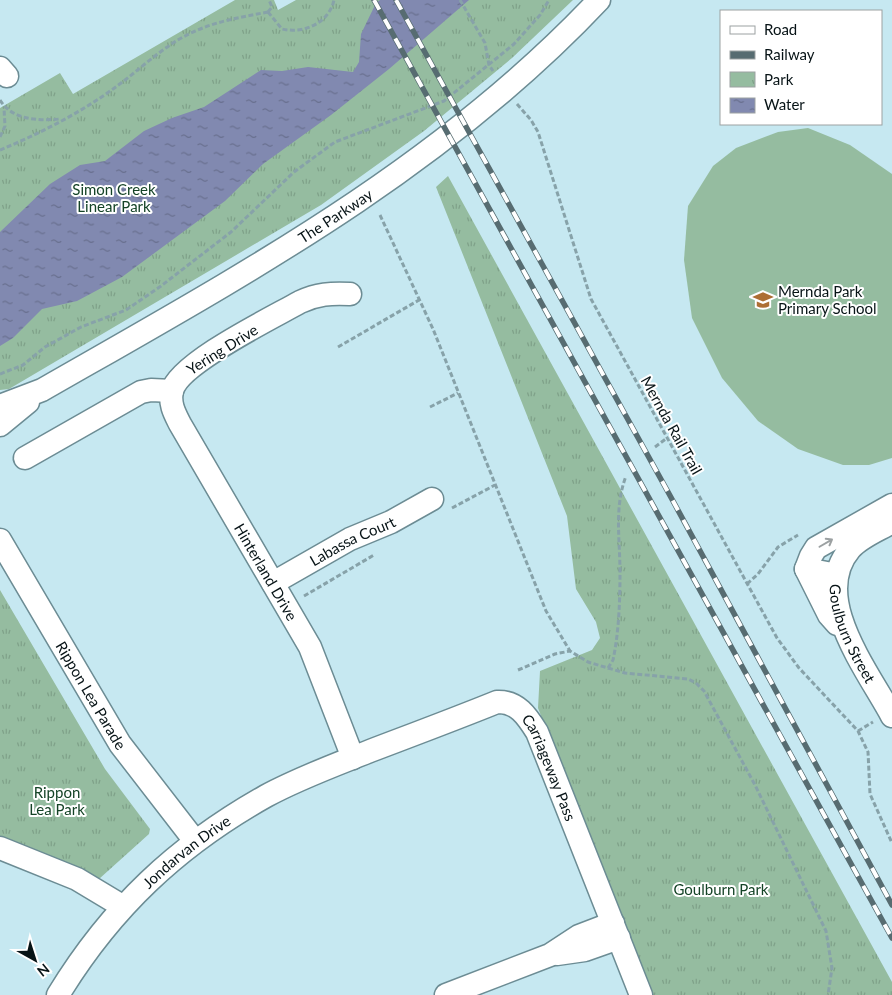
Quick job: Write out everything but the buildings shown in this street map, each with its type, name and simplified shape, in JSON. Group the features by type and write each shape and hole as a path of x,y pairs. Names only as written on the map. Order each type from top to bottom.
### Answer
{"street":[{"name":"The Parkway","path":"0,406 42,390 314,231 433,148 506,89 600,0"},
{"name":"Yering Drive","path":"172,391 182,373 194,364 300,302 315,295 332,293 350,294"},
{"name":"The Parkway","path":"0,425 42,390"},
{"path":"25,458 141,392 151,390 172,391"},
{"name":"Hinterland Drive","path":"172,391 172,409 180,424 310,647 353,758"},
{"name":"Labassa Court","path":"273,583 350,539 391,522 432,500"},
{"path":"847,636 829,615 806,569 808,562 816,548 892,505"},
{"name":"Goulburn Street","path":"892,522 849,549 836,575 835,599 847,636 892,716"},
{"name":"Rippon Lea Parade","path":"0,540 112,733 195,841"},
{"name":"Goulburn Street","path":"806,569 836,575"},
{"name":"Carriageway Pass","path":"353,758 497,702 505,702 517,706 537,732 641,995"},
{"name":"Jondarvan Drive","path":"58,995 93,942 122,906 195,841 267,796 319,771 353,758"},
{"path":"0,848 77,879 122,906"},
{"path":"446,995 550,955 585,950 616,930"}],"path":[{"path":"0,150 63,119 104,96 158,52 178,39 214,23 268,12 272,7 269,0"},
{"path":"268,12 282,29 301,30 323,20 332,9 334,0"},
{"name":"Mernda Rail Trail","path":"460,0 485,43 489,65 538,132 591,300 777,638 799,668 858,730 868,752 870,794 892,843"},
{"path":"0,374 23,365 45,347 81,327 126,310 161,286 231,232 294,172 335,142 444,101 489,65 528,30 549,0"},
{"path":"0,100 4,107 5,126 0,137"},
{"path":"4,107 34,120 63,119"},
{"path":"380,215 434,329 546,611 570,651 588,662 625,672 688,679 696,683 704,691 755,786 826,931 832,968 828,995"},
{"path":"338,347 419,300"},
{"path":"430,407 458,393"},
{"path":"655,446 667,438"},
{"path":"608,668 615,650 620,571 619,504 626,476"},
{"path":"518,670 570,651"}],"green space":[{"name":"Simon Creek Linear Park","path":"235,0 274,0 278,10 296,0 573,0 512,58 424,131 321,205 9,389 0,390 0,108 60,73 73,94"},
{"path":"808,128 850,145 892,174 892,458 869,465 843,465 798,449 758,421 722,378 692,318 684,260 688,206 713,166 736,148 778,132"},
{"name":"Goulburn Park","path":"448,176 892,982 892,995 650,995 538,708 540,671 592,650 600,638 596,622 576,589 567,516 436,187"},
{"name":"Rippon Lea Park","path":"0,590 105,769 150,829 149,834 99,879 0,838"}],"water":[{"path":"380,0 469,0 389,69 331,115 263,164 225,201 122,277 77,301 42,309 13,338 0,346 0,232 50,184 80,165 105,161 144,131 172,118 204,107 261,70 282,71 308,67 353,72 359,62 361,34 376,3"}],"railway":[{"path":"374,0 892,938"},
{"path":"396,0 673,501 892,905"}],"place":[{"name":"Mernda Park Primary School","path":"763,300"}]}
